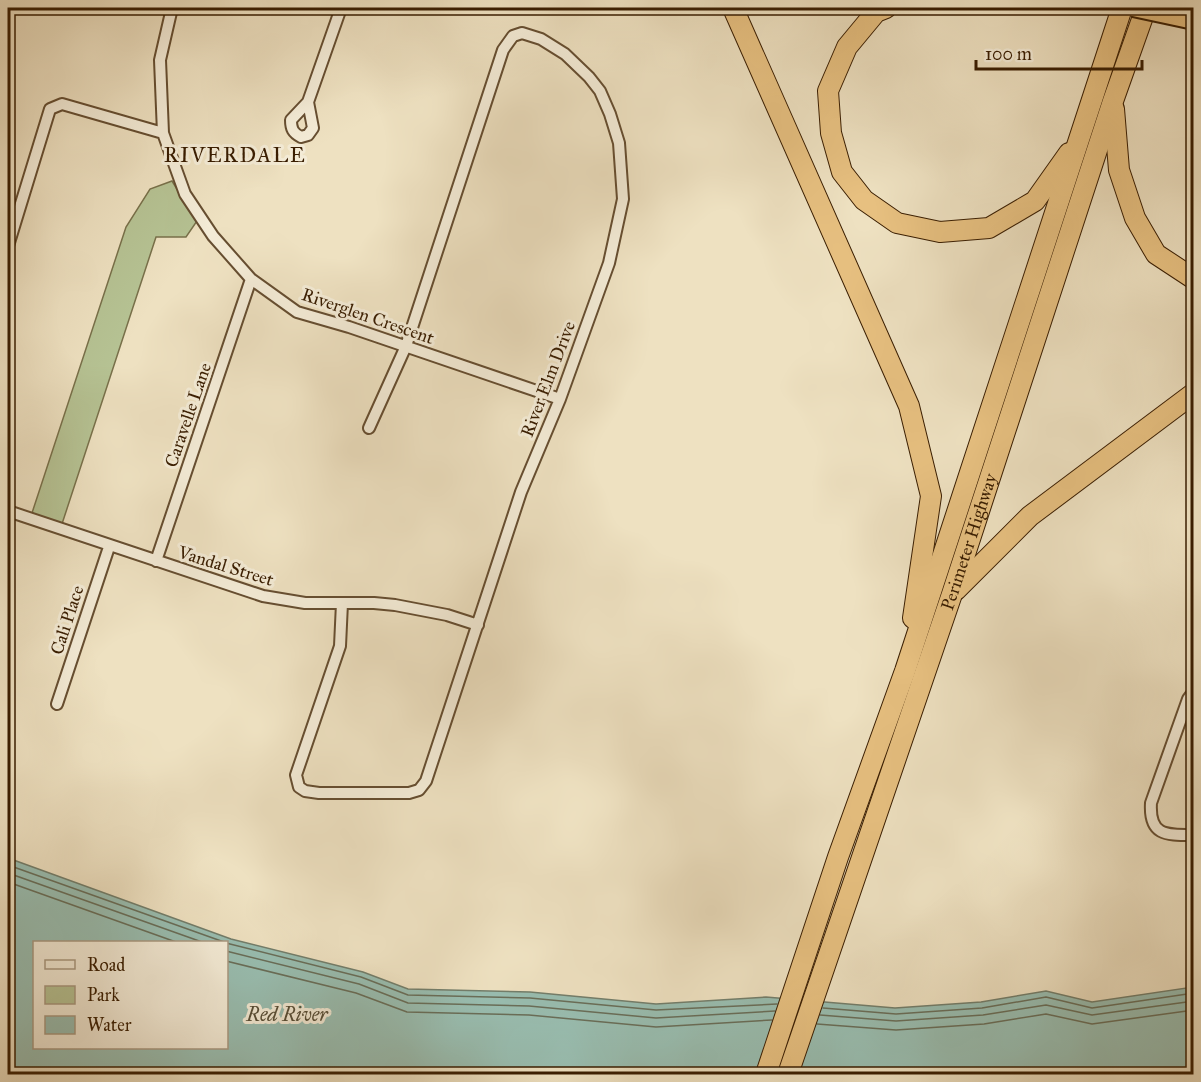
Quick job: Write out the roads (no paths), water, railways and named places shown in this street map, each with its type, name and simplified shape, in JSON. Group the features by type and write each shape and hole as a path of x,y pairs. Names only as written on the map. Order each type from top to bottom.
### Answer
{"highway":[{"path":"734,8 909,406 931,496 905,671"},
{"path":"886,8 876,12 847,47 828,91 831,133 842,172 864,200 897,222 940,232 989,228 1035,201 1080,136"},
{"name":"Perimeter Highway","path":"766,1074 838,857 905,671 1122,8"},
{"name":"Perimeter Highway","path":"788,1074 860,869 1113,101 1146,8"},
{"path":"1113,101 1119,170 1135,218 1156,254 1194,279"},
{"path":"952,594 1029,516 1194,393"}],"main road":[{"path":"1133,8 1189,20"}],"street":[{"name":"Riverglen Crescent","path":"172,8 160,60 163,133 185,194 213,236 251,279 297,312 406,346 560,399"},
{"path":"308,102 341,8"},
{"name":"River Elm Drive","path":"342,603 340,646 296,775 298,787 305,791 319,793 409,793 419,790 426,781 521,492 560,399 609,263 623,199 619,143 600,92 589,77 565,54 541,39 522,33 513,36 502,50 406,346"},
{"path":"8,246 50,109 62,104 163,133"},
{"name":"Caravelle Lane","path":"156,561 251,279"},
{"path":"369,428 406,346"},
{"name":"Vandal Street","path":"8,511 109,547 263,596 305,603 395,605 447,615 478,625"},
{"name":"Cali Place","path":"57,705 109,547"},
{"path":"1194,691 1188,699 1151,803 1150,815 1155,828 1165,833 1194,835"}],"water":[{"name":"Red River","path":"8,858 231,939 363,972 408,989 530,992 656,1004 766,997 895,1008 981,1002 1046,991 1092,1002 1193,987 1193,1074 8,1074"}],"district":[{"name":"RIVERDALE","path":"235,155"}]}
